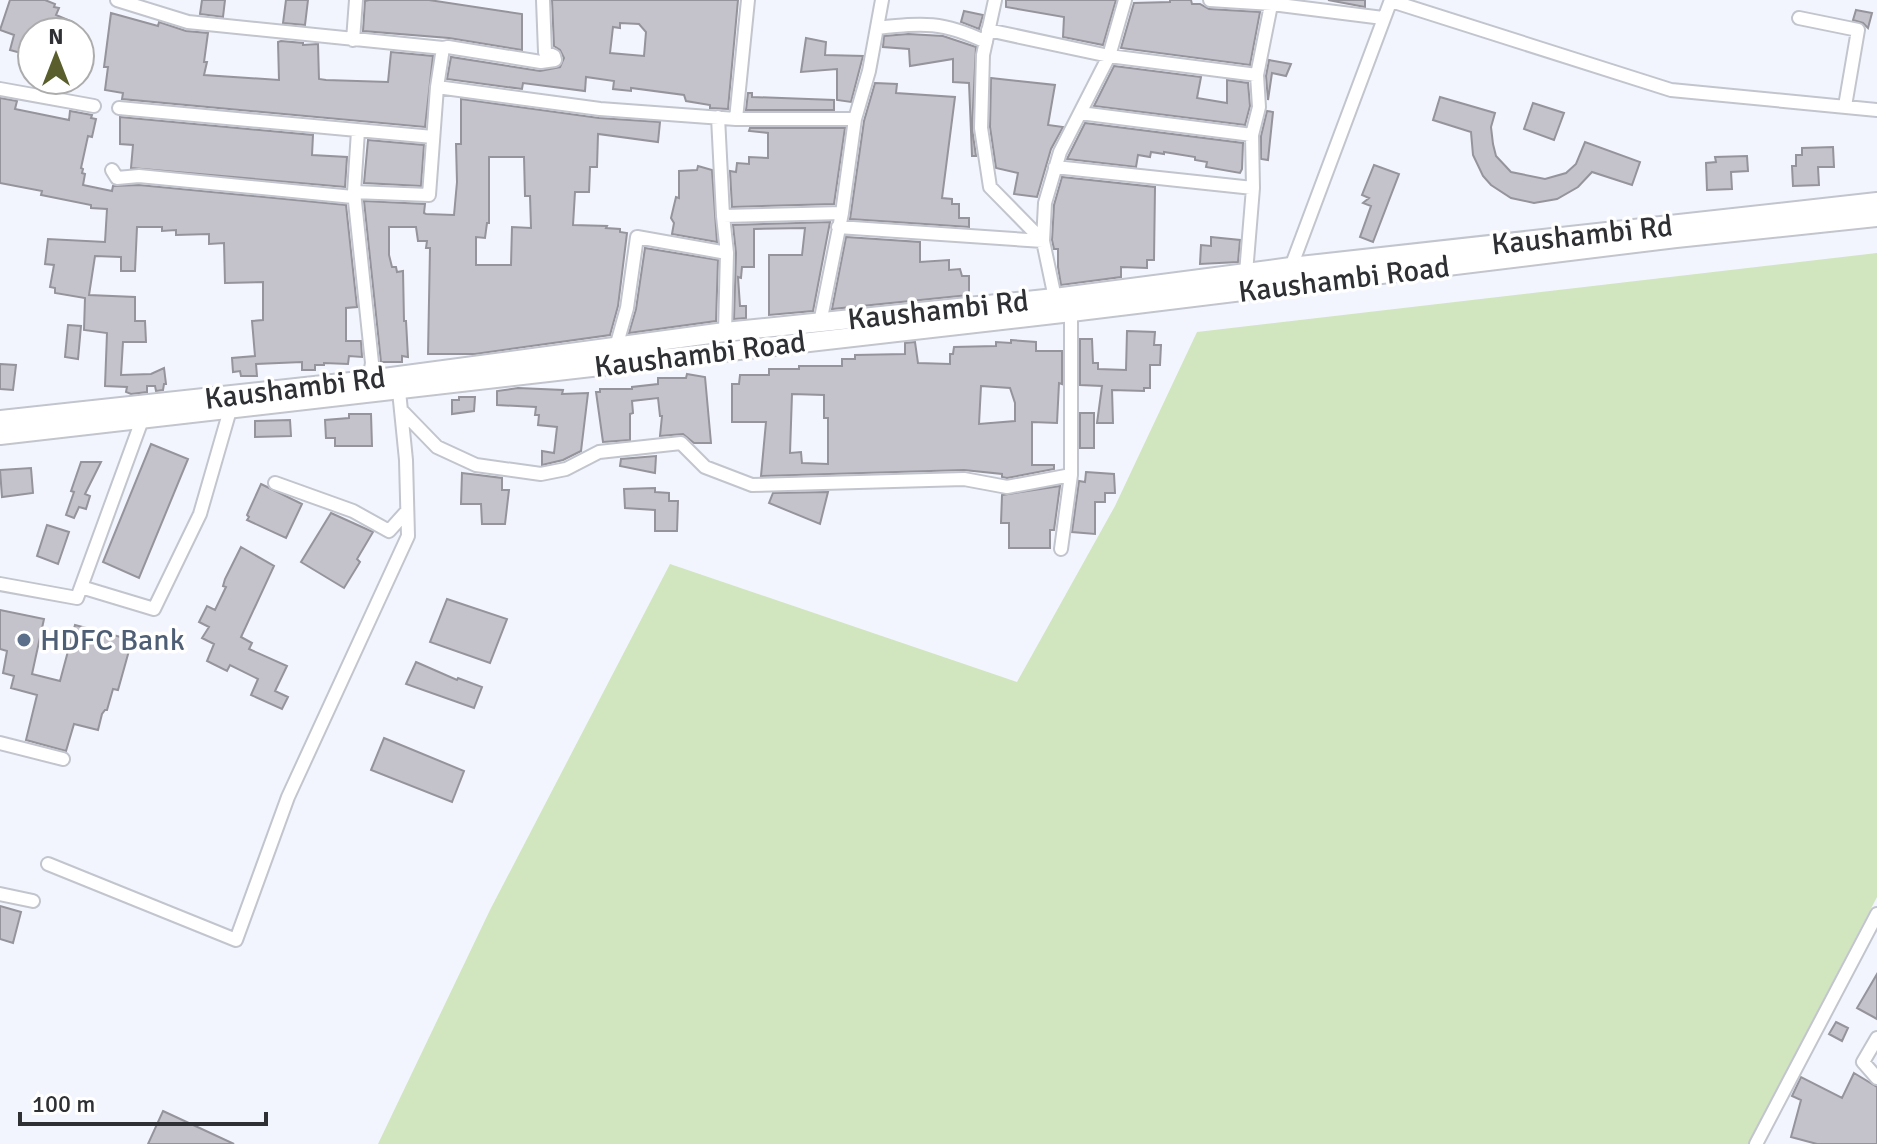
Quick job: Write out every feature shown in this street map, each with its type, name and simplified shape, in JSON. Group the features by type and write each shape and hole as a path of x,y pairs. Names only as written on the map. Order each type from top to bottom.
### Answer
{"main road":[{"name":"Kaushambi Rd","path":"0,420 369,380 725,332 1055,298 1291,267 1877,202"},
{"name":"Kaushambi Road","path":"0,435 1877,217"}],"street":[{"path":"117,0 188,22 448,47 541,62 555,60 554,56 545,52 543,0"},
{"path":"353,40 356,0"},
{"path":"736,119 748,0"},
{"path":"820,323 842,213 855,119 869,71 882,0"},
{"path":"995,0 987,36 981,128 990,187 1043,241"},
{"path":"1055,298 1043,241 1045,203 1055,167 1109,56 1125,0"},
{"path":"1210,0 1272,2 1383,18"},
{"path":"1291,267 1391,1 1671,90 1877,110"},
{"path":"1246,273 1253,188 1252,135 1259,107 1257,75 1272,2"},
{"path":"1799,18 1858,30 1845,106"},
{"path":"877,28 925,23 1109,56 1257,75"},
{"path":"354,192 429,195 443,48"},
{"path":"437,87 600,109 736,119 855,119"},
{"path":"0,89 94,106"},
{"path":"119,108 433,137"},
{"path":"1080,113 1252,135"},
{"path":"718,117 727,253 725,332"},
{"path":"358,131 354,192 372,363 369,380"},
{"path":"1055,167 1253,188"},
{"path":"112,170 117,178 139,176 353,197 354,192"},
{"path":"723,216 842,213"},
{"path":"838,227 1043,241"},
{"path":"616,347 627,308 637,237 727,253"},
{"path":"1061,549 1071,475 1071,312"},
{"path":"48,864 236,940 288,797 408,536 403,412 399,391"},
{"path":"81,587 154,609 200,514 230,410"},
{"path":"403,412 437,447 476,465 541,474 566,469 599,452 681,443 705,467 752,485 964,479 1007,487 1071,475"},
{"path":"0,584 77,598 142,420"},
{"path":"275,483 353,511 389,531 407,511"},
{"path":"0,743 63,759"},
{"path":"0,894 33,901"},
{"path":"1756,1144 1877,914"},
{"path":"1877,1038 1863,1062 1877,1078"}],"green space":[{"path":"1877,253 1877,897 1748,1144 378,1144 490,910 670,564 1017,682 1115,506 1197,332"}],"building":[{"path":"10,0 45,0 59,8 56,15 58,16 16,16 16,52 10,50 14,35 0,30"},
{"path":"202,0 225,0 223,17 200,14"},
{"path":"286,0 308,0 305,25 283,23"},
{"path":"429,0 522,14 522,50 449,38 363,31 365,1"},
{"path":"552,0 738,0 728,109 686,101 684,95 631,88 631,91 613,89 614,81 586,77 585,91 523,83 522,89 447,79 451,57 540,71 560,67 564,58 554,46","holes":["620,23 639,24 646,32 644,56 610,53 613,27 620,28"]},
{"path":"1006,0 1116,0 1103,45 1063,37 1064,17 1006,7"},
{"path":"1191,0 1192,4 1209,9 1260,12 1250,65 1121,48 1134,3"},
{"path":"1328,0 1365,0 1365,7"},
{"path":"1856,10 1872,13 1868,28 1853,20"},
{"path":"964,11 983,15 979,29 961,22"},
{"path":"111,13 158,26 159,22 186,31 208,33 204,75 279,80 278,42 281,41 318,44 319,79 326,80 388,82 391,52 433,56 425,127 122,99 123,93 105,90 108,67 104,67"},
{"path":"884,36 943,36 976,47 972,128 976,156 972,156 969,83 953,82 953,59 910,66 909,49 883,47"},
{"path":"806,38 826,42 825,55 863,56 851,102 837,100 837,69 801,72"},
{"path":"1269,60 1291,64 1286,76 1272,73 1268,100 1266,76"},
{"path":"1114,66 1201,77 1197,98 1227,103 1227,80 1248,83 1250,106 1245,125 1094,106"},
{"path":"991,78 1055,85 1048,125 1063,127 1051,149 1037,197 1014,194 1018,173 996,168 990,127"},
{"path":"875,83 897,84 896,93 955,97 942,198 959,204 959,218 969,218 969,227 850,219 864,121"},
{"path":"748,93 752,93 752,97 834,100 834,110 746,110"},
{"path":"1440,97 1495,113 1491,127 1496,156 1511,172 1545,179 1566,173 1576,164 1585,142 1640,162 1632,185 1592,172 1578,187 1557,199 1534,203 1511,198 1483,176 1473,155 1471,132 1433,120"},
{"path":"0,98 17,101 15,109 69,120 70,111 92,115 91,118 96,119 92,137 88,136 81,168 85,174 83,185 112,191 113,186 139,185 346,205 357,307 346,308 346,341 361,341 362,357 349,356 348,364 315,365 315,370 302,370 302,362 256,364 257,376 241,376 240,371 233,372 232,358 255,356 252,321 263,320 263,282 225,283 224,243 209,244 209,234 176,235 176,230 162,231 162,227 137,227 135,271 121,271 121,257 95,256 89,295 135,297 135,321 145,321 146,342 123,342 121,375 151,374 164,368 166,384 163,390 156,391 155,386 147,386 147,392 131,394 126,392 127,387 105,386 107,333 84,330 85,298 55,293 55,288 50,287 54,265 45,264 48,239 105,242 107,209 91,208 91,205 41,195 42,191 0,183"},
{"path":"461,99 599,118 660,122 658,142 598,134 597,167 590,167 589,192 575,192 573,225 607,226 627,233 618,306 610,335 475,354 428,354 430,248 426,248 427,241 418,241 416,227 389,227 392,267 396,267 397,272 403,271 408,357 402,356 402,362 381,362 364,201 425,204 426,214 454,215 456,144 461,144","holes":["489,157 524,157 525,196 530,196 531,228 512,227 511,265 476,265 476,237 485,238 489,223"]},
{"path":"1533,103 1564,113 1554,140 1524,129"},
{"path":"1267,111 1273,112 1268,160 1261,159 1261,136"},
{"path":"120,117 313,135 312,155 347,157 345,187 131,168 133,145 120,144"},
{"path":"1085,123 1243,143 1242,169 1240,173 1206,167 1207,162 1195,160 1195,157 1164,152 1151,152 1150,157 1138,155 1136,167 1067,159"},
{"path":"750,128 845,128 834,204 732,207 730,171 736,172 737,163 749,164 749,157 768,158 768,133 749,131"},
{"path":"368,140 424,145 421,186 364,183"},
{"path":"1833,147 1834,167 1818,167 1819,185 1793,186 1792,166 1796,166 1796,155 1802,155 1802,148"},
{"path":"1747,156 1748,171 1731,172 1732,189 1707,190 1706,163 1716,162 1715,157"},
{"path":"1374,165 1399,174 1373,242 1360,237 1371,206 1363,203 1369,198 1362,195"},
{"path":"698,166 712,170 717,242 672,234 674,223 671,218 676,197 679,198 679,171 697,170"},
{"path":"1062,177 1155,187 1154,260 1147,260 1147,268 1121,267 1121,277 1061,285 1058,249 1054,249 1052,240 1054,205"},
{"path":"830,222 813,311 769,315 769,255 802,255 805,228 754,229 754,267 742,267 741,278 738,277 740,306 746,306 746,318 734,319 736,253 733,225"},
{"path":"846,237 920,242 920,262 949,260 949,270 960,269 962,276 969,276 969,295 832,309"},
{"path":"1211,237 1240,240 1238,262 1200,264 1201,245 1211,246"},
{"path":"645,248 718,260 716,321 629,333 636,309"},
{"path":"68,325 81,326 78,359 65,357"},
{"path":"1127,331 1155,332 1154,345 1161,345 1160,365 1150,365 1150,388 1144,388 1144,391 1112,390 1113,423 1097,423 1102,386 1080,385 1080,339 1092,339 1093,363 1098,363 1098,369 1126,370"},
{"path":"1011,340 1036,342 1036,351 1062,351 1057,423 1032,422 1032,465 1054,465 1054,469 1007,478 1002,474 964,470 761,476 766,422 732,422 732,384 739,384 740,375 769,375 769,369 799,369 799,366 842,366 842,359 855,359 855,355 905,354 905,343 915,342 918,363 950,364 954,347 1011,343","holes":["981,386 1010,388 1015,403 1015,421 979,424","792,394 824,395 824,418 828,418 828,464 802,463 801,452 790,453"]},
{"path":"0,364 16,365 13,390 0,389"},
{"path":"687,374 705,377 711,443 694,443 683,434 660,436 662,416 658,398 632,401 630,440 603,442 596,392 600,389 632,389 658,384 658,378 686,378"},
{"path":"518,388 563,390 562,394 588,393 581,451 542,465 542,451 554,453 557,427 538,425 536,407 497,405 497,391"},
{"path":"459,397 475,397 474,411 452,414 452,400 459,400"},
{"path":"1080,413 1094,413 1094,448 1080,448"},
{"path":"349,414 371,414 372,446 335,446 335,438 326,438 325,420 349,418"},
{"path":"290,420 291,436 255,437 255,421"},
{"path":"151,444 188,459 139,578 103,562"},
{"path":"656,456 655,473 620,466 621,459"},
{"path":"81,462 101,462 85,494 90,496 86,509 79,507 74,518 66,515"},
{"path":"31,468 33,493 2,497 0,470"},
{"path":"1086,472 1114,474 1115,493 1105,493 1105,502 1095,502 1095,534 1072,532 1079,481 1085,482"},
{"path":"462,473 502,478 502,490 509,490 505,524 482,524 481,504 461,504"},
{"path":"261,484 302,504 286,538 247,520"},
{"path":"1060,486 1054,530 1050,530 1050,548 1009,548 1009,523 1001,523 1002,495"},
{"path":"655,488 655,492 669,493 669,501 678,501 677,531 655,531 655,510 625,508 624,489"},
{"path":"828,492 820,524 769,503 773,493"},
{"path":"331,513 373,532 344,588 301,562"},
{"path":"47,525 69,532 58,564 37,556"},
{"path":"241,547 274,566 241,637 252,643 249,649 287,666 275,691 288,697 282,709 251,695 258,679 230,665 227,671 207,661 214,644 202,638 209,627 199,622 207,606 215,610 226,587 223,586 225,579"},
{"path":"447,599 507,619 490,663 430,642"},
{"path":"0,610 44,619 32,674 60,681 75,625 132,640 118,690 113,689 98,730 74,724 66,751 26,740 37,695 11,688 14,676 3,673 7,651 0,649"},
{"path":"416,662 482,687 474,708 406,684"},
{"path":"384,738 464,771 452,802 371,770"},
{"path":"0,906 21,912 13,943 0,939"},
{"path":"1877,974 1877,1019 1857,1008"},
{"path":"1836,1022 1848,1028 1842,1041 1829,1034"},
{"path":"1854,1073 1877,1087 1877,1144 1817,1144 1791,1137 1801,1100 1792,1096 1801,1077 1842,1098"},
{"path":"163,1111 234,1144 148,1144"}],"place":[{"name":"HDFC Bank","path":"24,640"}]}
